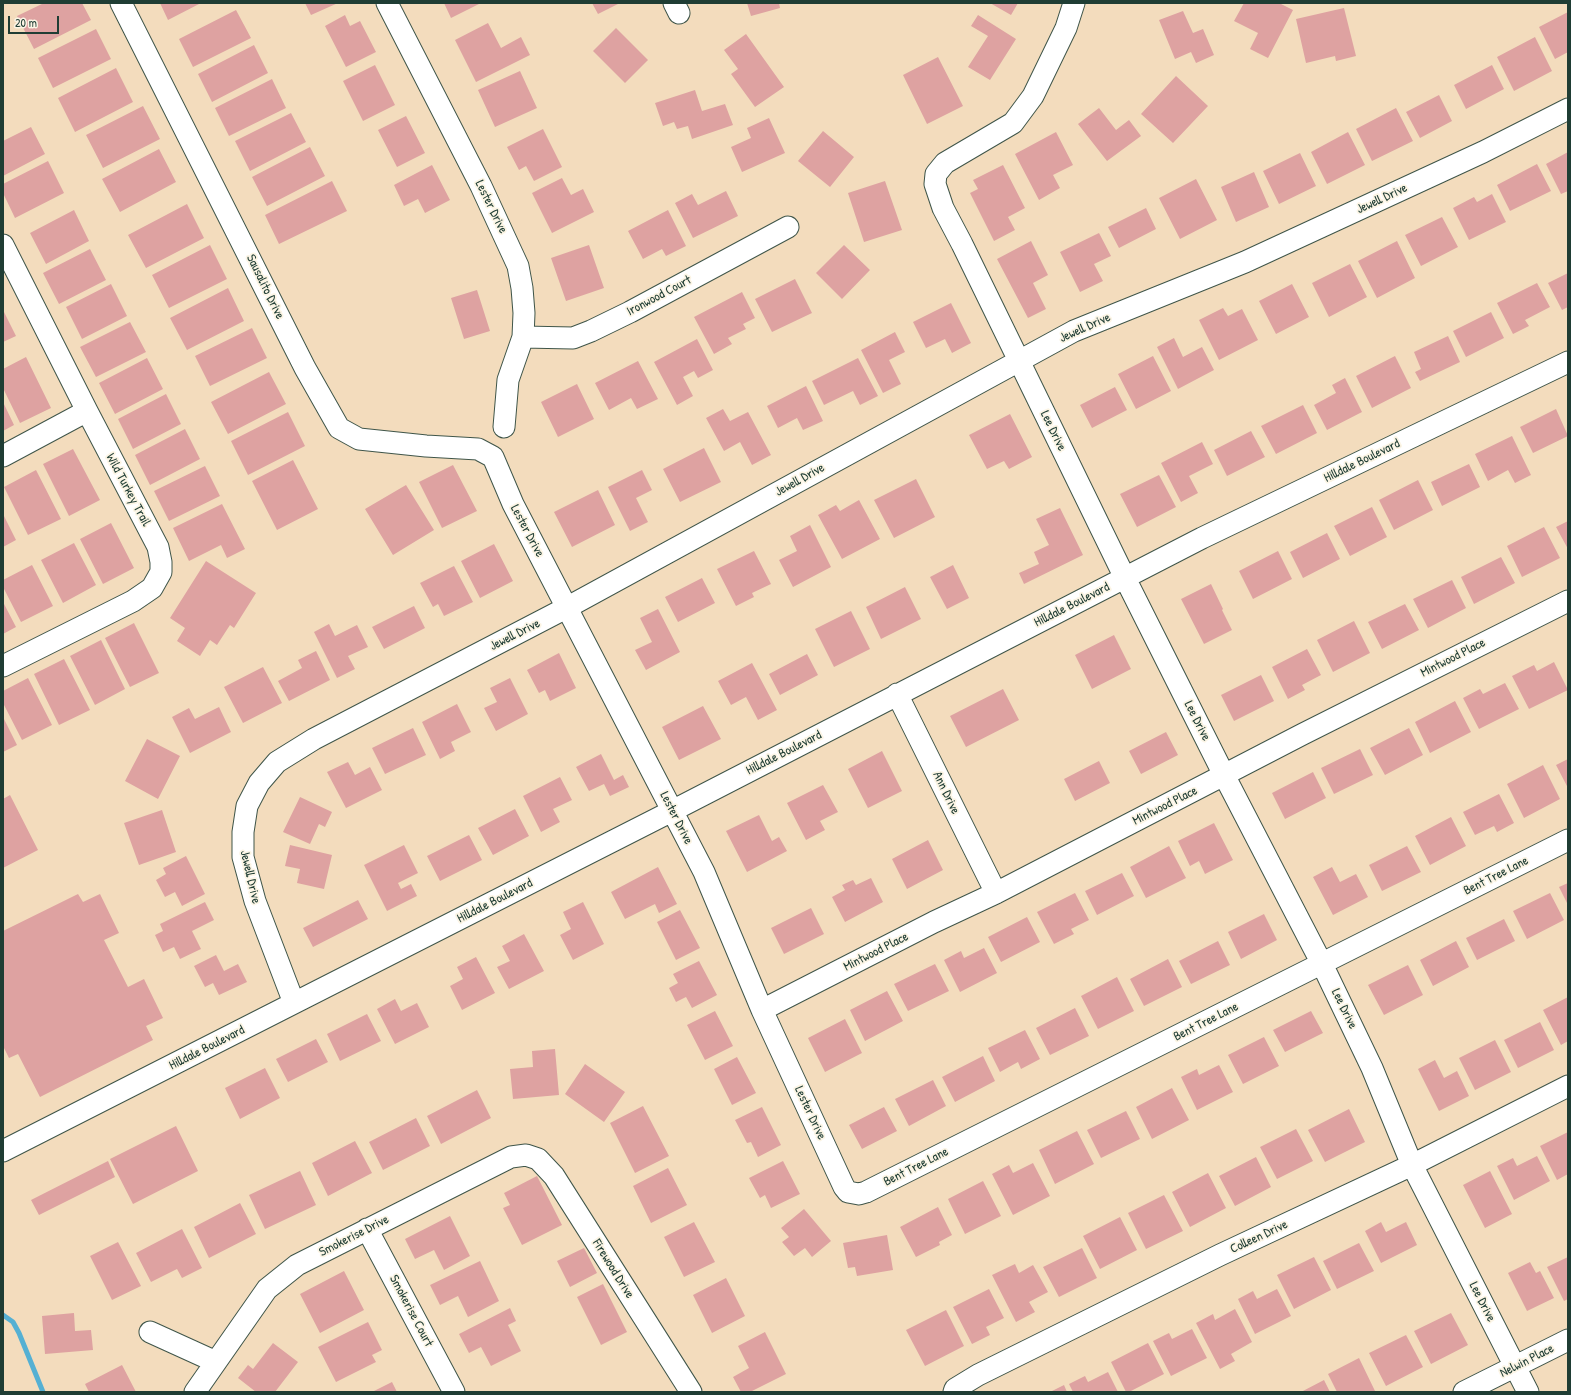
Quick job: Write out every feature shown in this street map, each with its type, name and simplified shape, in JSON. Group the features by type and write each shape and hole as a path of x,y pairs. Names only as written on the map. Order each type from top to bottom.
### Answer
{"street":[{"name":"Sausalito Drive","path":"121,3 305,368 339,428 359,439 426,446 478,449 493,457"},
{"name":"Lester Drive","path":"386,3 481,186 518,266 524,307 523,337 508,380 504,427"},
{"name":"Lee Drive","path":"1074,3 1066,28 1039,83 1032,96 1013,123 945,163 936,174 935,184 943,208 1125,578 1224,775 1322,964 1372,1068 1412,1165 1528,1392"},
{"name":"Jewell Drive","path":"294,1003 254,900 243,857 243,832 247,806 259,783 277,762 314,739 568,607 1018,360 1074,331 1274,248 1484,152 1568,109"},
{"name":"Ironwood Court","path":"523,337 574,338 591,331 630,312 788,227"},
{"name":"Wild Turkey Trail","path":"3,666 133,601 152,588 161,572 158,547 4,251"},
{"name":"Hilldale Boulevard","path":"3,1151 672,811 1202,538 1568,362"},
{"path":"3,456 86,411"},
{"name":"Lester Drive","path":"493,457 513,504 568,607 704,872 762,1010 844,1187"},
{"name":"Mintwood Place","path":"762,1010 996,893 1303,734 1568,601"},
{"name":"Ann Drive","path":"897,694 996,893"},
{"name":"Bent Tree Lane","path":"844,1187 848,1192 859,1194 866,1192 1568,840"},
{"name":"Colleen Drive","path":"954,1392 978,1375 1220,1255 1412,1165 1568,1086"},
{"name":"Smokerise Drive","path":"195,1392 267,1289 297,1265 511,1157 526,1156"},
{"name":"Firewood Drive","path":"526,1156 538,1159 554,1176 691,1392"},
{"name":"Smokerise Court","path":"368,1229 454,1392"},
{"path":"150,1332 216,1362"},
{"name":"Nelwin Place","path":"1464,1392 1568,1340"}],"building":[{"path":"44,3 82,3 91,20 34,49 17,16"},
{"path":"160,3 201,3 168,20"},
{"path":"305,3 338,3 311,15"},
{"path":"444,3 481,3 451,18"},
{"path":"592,3 620,3 598,14"},
{"path":"747,3 779,3 780,8 751,16"},
{"path":"990,3 1018,3 1011,15"},
{"path":"1244,3 1279,3 1293,10 1268,58 1250,49 1258,33 1234,21"},
{"path":"1344,8 1356,56 1336,61 1335,56 1306,63 1296,19"},
{"path":"236,10 251,38 193,67 179,39"},
{"path":"1183,11 1193,33 1203,29 1214,55 1196,63 1191,52 1175,59 1159,20"},
{"path":"1568,12 1568,52 1555,59 1539,27"},
{"path":"345,15 350,26 360,21 376,52 346,67 325,26"},
{"path":"978,15 1016,39 990,80 968,67 988,36 971,26"},
{"path":"488,23 501,48 521,37 530,55 476,82 455,40"},
{"path":"616,28 648,60 625,83 593,51"},
{"path":"96,29 111,59 53,88 38,58"},
{"path":"746,34 784,87 755,107 731,74 738,69 724,50"},
{"path":"1535,37 1552,71 1514,91 1497,57"},
{"path":"254,45 268,73 212,102 198,74"},
{"path":"938,57 963,106 927,124 903,75"},
{"path":"375,65 395,105 363,121 343,81"},
{"path":"1492,65 1504,89 1466,109 1454,85"},
{"path":"116,68 133,102 75,132 58,98"},
{"path":"520,71 537,108 495,127 478,90"},
{"path":"1176,76 1208,106 1173,143 1141,114"},
{"path":"272,79 286,108 229,136 215,108"},
{"path":"695,90 702,111 725,104 733,125 692,139 688,126 677,129 674,122 663,126 655,103"},
{"path":"1439,95 1452,121 1420,138 1406,112"},
{"path":"143,106 160,139 103,168 86,135"},
{"path":"1099,108 1116,130 1129,120 1141,136 1107,161 1078,124"},
{"path":"1396,108 1413,141 1372,161 1356,129"},
{"path":"291,113 306,142 250,171 235,141"},
{"path":"406,116 425,153 397,167 378,130"},
{"path":"769,118 785,153 742,172 731,147 751,138 747,128"},
{"path":"31,127 45,154 3,176 3,141"},
{"path":"543,129 562,167 534,181 526,166 519,170 507,147"},
{"path":"823,131 854,157 830,187 798,161"},
{"path":"1056,132 1073,165 1053,175 1060,188 1039,200 1015,154"},
{"path":"1348,132 1365,165 1327,184 1311,152"},
{"path":"310,147 325,176 267,206 252,177"},
{"path":"159,149 176,182 120,212 102,179"},
{"path":"1568,152 1568,191 1561,194 1546,164"},
{"path":"1300,153 1316,186 1279,204 1263,171"},
{"path":"48,161 64,193 15,218 3,193 3,184"},
{"path":"1537,164 1551,191 1510,211 1497,185"},
{"path":"432,165 450,200 425,213 418,199 404,206 394,185"},
{"path":"1003,165 1025,208 1008,217 1015,230 994,241 970,193 978,189 973,180"},
{"path":"1254,172 1269,207 1236,222 1221,187"},
{"path":"562,178 571,195 583,189 594,212 552,233 532,193"},
{"path":"1196,179 1217,220 1180,239 1159,198"},
{"path":"332,181 347,211 279,244 265,215"},
{"path":"885,181 902,230 864,242 848,193"},
{"path":"726,191 738,216 693,238 675,203 692,194 698,205"},
{"path":"1492,194 1506,222 1469,240 1453,208 1474,197 1477,202"},
{"path":"187,204 204,238 146,268 128,235"},
{"path":"1146,208 1156,229 1119,248 1108,227"},
{"path":"74,210 89,241 46,264 30,233"},
{"path":"668,210 686,246 666,256 662,249 643,259 628,231"},
{"path":"1442,217 1458,247 1421,266 1405,235"},
{"path":"1099,233 1111,256 1094,264 1103,281 1080,292 1060,252"},
{"path":"1031,241 1048,275 1033,283 1046,309 1028,318 997,259"},
{"path":"1397,241 1415,278 1377,298 1358,261"},
{"path":"210,245 227,279 169,308 152,275"},
{"path":"589,245 604,288 566,301 551,258"},
{"path":"844,245 870,270 842,299 816,273"},
{"path":"90,249 106,280 59,304 43,273"},
{"path":"1350,264 1367,297 1329,317 1312,283"},
{"path":"1568,273 1568,307 1562,310 1548,283"},
{"path":"795,279 812,313 772,332 755,299"},
{"path":"1537,283 1550,307 1525,320 1529,326 1513,334 1497,303"},
{"path":"111,284 127,316 82,339 66,307"},
{"path":"1292,284 1309,317 1276,334 1259,301"},
{"path":"228,288 244,321 187,350 170,318"},
{"path":"477,290 490,331 464,339 451,298"},
{"path":"742,292 755,318 743,324 746,329 728,338 732,344 714,354 694,317"},
{"path":"951,303 971,343 952,353 945,339 926,348 913,322"},
{"path":"1223,308 1228,316 1242,309 1258,340 1219,360 1199,320"},
{"path":"3,310 16,336 3,342"},
{"path":"1491,312 1504,338 1466,357 1453,331"},
{"path":"130,322 146,352 96,377 80,347"},
{"path":"252,328 267,358 210,386 195,356"},
{"path":"895,332 905,352 889,360 901,384 883,393 861,350"},
{"path":"1448,336 1460,362 1420,381 1415,372 1421,369 1414,352"},
{"path":"1174,338 1183,357 1202,347 1214,370 1178,389 1157,347"},
{"path":"697,339 713,370 698,378 694,371 683,377 693,396 677,405 654,362"},
{"path":"1153,356 1171,391 1136,409 1118,374"},
{"path":"1395,356 1411,388 1372,408 1356,376"},
{"path":"26,357 51,408 20,423 3,388 3,369"},
{"path":"147,358 163,389 115,414 99,383"},
{"path":"858,358 878,396 860,405 853,391 824,405 812,381"},
{"path":"638,361 658,399 637,409 631,398 609,410 595,383"},
{"path":"269,372 286,404 228,434 211,402"},
{"path":"1345,378 1362,412 1327,430 1314,405 1336,393 1332,385"},
{"path":"577,384 594,419 558,437 541,402"},
{"path":"806,386 823,421 803,430 797,418 778,428 767,406"},
{"path":"1115,387 1127,410 1092,428 1080,405"},
{"path":"166,394 181,424 133,449 118,419"},
{"path":"3,402 14,425 3,431"},
{"path":"1303,405 1317,433 1276,454 1261,426"},
{"path":"723,409 730,421 748,412 771,455 752,465 740,442 724,451 706,418"},
{"path":"1556,409 1568,436 1533,453 1520,427"},
{"path":"288,412 305,446 248,475 231,441"},
{"path":"1010,414 1032,457 1009,469 1004,461 987,469 969,435"},
{"path":"185,429 200,459 150,485 135,455"},
{"path":"1251,431 1265,457 1227,476 1214,450"},
{"path":"1512,436 1531,475 1515,483 1508,470 1488,481 1475,454"},
{"path":"1202,442 1213,464 1189,476 1198,493 1181,502 1161,463"},
{"path":"704,448 721,482 680,502 663,469"},
{"path":"73,449 100,500 69,516 43,464"},
{"path":"293,460 318,509 277,530 252,481"},
{"path":"1469,464 1480,487 1442,506 1431,482"},
{"path":"453,465 477,511 442,528 419,482"},
{"path":"205,466 220,496 169,521 154,491"},
{"path":"36,470 61,519 28,535 4,487"},
{"path":"642,470 652,490 636,498 648,522 630,531 608,487"},
{"path":"1159,475 1176,507 1137,527 1120,494"},
{"path":"916,479 935,517 894,538 874,500"},
{"path":"1418,480 1433,510 1394,530 1379,500"},
{"path":"406,485 434,530 393,555 365,509"},
{"path":"598,490 615,525 572,547 554,512"},
{"path":"859,500 880,539 842,559 818,515 836,505 840,511"},
{"path":"222,504 245,549 227,558 221,545 189,561 173,528"},
{"path":"1372,507 1387,537 1350,556 1334,526"},
{"path":"1060,508 1083,555 1024,584 1019,573 1039,564 1034,552 1049,545 1036,519"},
{"path":"3,514 16,540 3,547"},
{"path":"1568,521 1568,549 1556,527"},
{"path":"111,523 134,568 103,584 80,539"},
{"path":"810,525 831,567 793,587 779,560 797,551 790,536"},
{"path":"1544,527 1560,558 1522,577 1507,546"},
{"path":"1327,533 1340,559 1303,578 1290,552"},
{"path":"74,543 96,585 63,603 41,560"},
{"path":"494,544 513,581 480,598 461,561"},
{"path":"754,551 771,584 752,593 754,597 736,606 717,569"},
{"path":"1278,551 1292,579 1253,599 1239,571"},
{"path":"1501,557 1515,583 1474,604 1461,577"},
{"path":"206,561 256,593 234,628 230,625 217,645 210,640 200,656 177,641 185,628 170,618"},
{"path":"32,565 53,606 21,622 3,587 3,580"},
{"path":"953,565 969,598 947,609 930,577"},
{"path":"454,566 473,602 444,616 438,604 433,607 420,583"},
{"path":"702,578 715,603 678,622 665,597"},
{"path":"1452,580 1466,608 1428,628 1413,599"},
{"path":"1211,584 1232,630 1204,644 1181,599"},
{"path":"905,587 921,619 881,639 866,607"},
{"path":"3,602 16,627 3,634"},
{"path":"1405,604 1419,630 1382,649 1368,622"},
{"path":"414,606 425,628 384,649 372,627"},
{"path":"658,609 680,652 646,670 635,650 652,642 640,618"},
{"path":"851,611 870,649 834,667 815,629"},
{"path":"1354,621 1370,653 1333,672 1317,640"},
{"path":"134,623 159,673 130,687 105,638"},
{"path":"329,624 335,636 357,625 368,647 348,656 355,669 337,678 314,632"},
{"path":"1114,635 1131,669 1092,689 1075,655"},
{"path":"101,640 125,689 95,705 70,656"},
{"path":"1307,649 1321,675 1302,685 1305,690 1288,699 1272,667"},
{"path":"316,651 330,680 289,701 278,681 302,668 298,660"},
{"path":"559,653 576,688 550,701 545,690 539,693 527,670"},
{"path":"807,654 818,675 780,695 769,674"},
{"path":"64,659 90,710 59,725 34,674"},
{"path":"1554,662 1568,690 1529,709 1512,676 1534,665 1537,671"},
{"path":"752,663 777,710 758,720 746,697 731,705 718,681"},
{"path":"263,667 282,703 243,723 224,687"},
{"path":"1261,675 1274,701 1234,721 1221,695"},
{"path":"28,678 52,725 22,740 3,703 3,691"},
{"path":"510,678 528,714 496,731 484,708 497,702 490,688"},
{"path":"1505,683 1519,709 1479,729 1463,698 1480,689 1483,694"},
{"path":"1003,689 1019,720 966,747 950,716"},
{"path":"1455,701 1471,732 1430,753 1415,722"},
{"path":"457,704 471,732 451,742 455,751 440,759 422,722"},
{"path":"703,706 721,739 679,760 662,727"},
{"path":"219,707 231,732 190,753 172,717 189,708 195,719"},
{"path":"3,717 17,745 3,752"},
{"path":"413,728 426,755 385,774 372,748"},
{"path":"1409,728 1423,755 1385,775 1370,748"},
{"path":"1166,732 1178,755 1141,774 1129,751"},
{"path":"147,739 180,756 158,799 125,781"},
{"path":"1360,749 1373,775 1334,794 1321,768"},
{"path":"882,751 902,791 868,808 848,769"},
{"path":"601,754 614,780 623,775 629,787 610,796 604,784 589,791 576,767"},
{"path":"1568,759 1568,788 1556,765"},
{"path":"1099,761 1110,783 1075,801 1064,779"},
{"path":"348,762 355,775 370,767 382,790 346,808 327,772"},
{"path":"1543,765 1560,799 1524,818 1507,784"},
{"path":"1313,772 1326,798 1285,819 1272,793"},
{"path":"560,777 572,800 553,809 560,822 541,832 523,796"},
{"path":"823,785 838,812 820,821 825,830 806,840 787,803"},
{"path":"1499,794 1514,823 1497,832 1494,826 1475,835 1463,812"},
{"path":"10,795 38,850 3,868 3,799"},
{"path":"300,797 332,812 325,827 319,824 310,844 283,832"},
{"path":"515,809 529,836 493,855 478,828"},
{"path":"162,810 176,852 139,865 124,823"},
{"path":"759,815 772,841 779,837 787,851 747,872 726,831"},
{"path":"1451,817 1466,846 1430,865 1415,836"},
{"path":"1214,823 1233,860 1205,874 1199,861 1190,866 1178,841"},
{"path":"469,835 482,860 440,881 427,856"},
{"path":"928,840 943,870 907,889 892,859"},
{"path":"290,845 332,855 324,889 297,883 300,869 285,866"},
{"path":"404,845 418,873 398,883 401,889 411,884 417,896 387,911 364,865"},
{"path":"1169,846 1186,878 1146,898 1130,867"},
{"path":"1407,846 1421,872 1382,891 1369,865"},
{"path":"186,856 205,894 182,906 175,892 165,897 156,880 166,874 163,868"},
{"path":"658,867 677,904 659,913 655,904 625,919 611,892"},
{"path":"1332,867 1340,882 1356,874 1368,897 1333,915 1313,877"},
{"path":"1122,873 1134,896 1097,915 1085,891"},
{"path":"871,878 883,902 845,922 832,897 845,890 842,885 853,880 856,885"},
{"path":"1568,883 1568,905 1559,887"},
{"path":"1075,893 1089,920 1071,929 1074,934 1054,944 1037,912"},
{"path":"1550,893 1564,920 1527,939 1513,911"},
{"path":"78,894 83,902 100,894 119,933 104,940 128,987 144,979 163,1018 146,1026 153,1040 40,1097 18,1054 9,1058 3,1046 3,931"},
{"path":"358,900 368,919 313,947 303,928"},
{"path":"205,902 214,920 192,931 201,949 180,959 174,947 163,952 155,935 163,931 160,924"},
{"path":"583,902 604,944 573,960 560,935 571,929 563,912"},
{"path":"811,908 824,934 784,954 771,928"},
{"path":"680,910 700,948 676,960 657,922"},
{"path":"1264,914 1277,940 1241,959 1228,932"},
{"path":"1027,917 1040,942 1001,962 988,937"},
{"path":"1504,919 1515,941 1477,960 1466,938"},
{"path":"524,934 544,971 509,989 497,967 510,961 502,946"},
{"path":"1218,941 1230,965 1191,984 1179,961"},
{"path":"1456,941 1469,967 1433,986 1420,960"},
{"path":"984,948 997,973 960,992 944,960 961,951 964,958"},
{"path":"216,955 224,971 238,964 247,982 219,995 213,983 205,987 194,966"},
{"path":"476,957 495,993 462,1010 450,986 463,979 457,967"},
{"path":"1168,959 1182,987 1144,1006 1130,979"},
{"path":"699,961 717,995 692,1008 686,997 676,1002 669,988 678,983 673,974"},
{"path":"935,964 949,991 908,1011 894,984"},
{"path":"1408,965 1423,995 1384,1015 1368,985"},
{"path":"1117,977 1134,1011 1098,1029 1081,996"},
{"path":"887,991 903,1021 865,1041 850,1010"},
{"path":"1568,997 1568,1041 1561,1045 1543,1010"},
{"path":"395,999 401,1011 417,1003 429,1027 395,1044 377,1009"},
{"path":"1075,1008 1089,1036 1050,1055 1036,1028"},
{"path":"715,1011 733,1046 705,1060 687,1025"},
{"path":"1311,1011 1323,1033 1285,1052 1273,1030"},
{"path":"367,1014 381,1041 340,1061 327,1034"},
{"path":"845,1019 862,1053 825,1072 808,1038"},
{"path":"1540,1022 1554,1050 1518,1068 1504,1040"},
{"path":"1025,1030 1040,1059 1021,1069 1018,1062 1000,1072 988,1048"},
{"path":"1264,1037 1279,1066 1243,1084 1228,1055"},
{"path":"316,1039 328,1062 288,1082 276,1059"},
{"path":"1495,1040 1511,1072 1475,1090 1459,1058"},
{"path":"555,1049 559,1095 513,1099 510,1069 533,1067 532,1051"},
{"path":"983,1056 995,1081 955,1102 942,1077"},
{"path":"737,1057 756,1093 732,1105 714,1069"},
{"path":"1435,1060 1444,1078 1457,1071 1469,1096 1439,1111 1418,1069"},
{"path":"585,1064 625,1092 604,1122 565,1094"},
{"path":"1219,1065 1233,1092 1197,1110 1181,1077 1197,1069 1199,1075"},
{"path":"265,1068 280,1098 240,1119 225,1088"},
{"path":"933,1080 946,1106 909,1126 895,1099"},
{"path":"1172,1088 1189,1120 1152,1139 1136,1107"},
{"path":"477,1090 491,1118 441,1144 427,1116"},
{"path":"643,1106 669,1156 635,1173 610,1123"},
{"path":"762,1107 781,1145 758,1157 751,1142 747,1143 735,1120"},
{"path":"884,1107 897,1131 862,1149 849,1125"},
{"path":"1349,1109 1365,1142 1325,1162 1308,1130"},
{"path":"1126,1111 1140,1139 1101,1158 1087,1130"},
{"path":"416,1118 430,1146 383,1170 369,1142"},
{"path":"176,1126 198,1171 133,1204 110,1159"},
{"path":"1296,1129 1313,1161 1277,1179 1260,1147"},
{"path":"1077,1131 1094,1164 1055,1184 1039,1150"},
{"path":"1568,1132 1568,1174 1557,1180 1540,1146"},
{"path":"355,1141 372,1173 328,1196 312,1163"},
{"path":"1537,1156 1550,1181 1514,1200 1497,1166 1513,1158 1517,1166"},
{"path":"1256,1157 1271,1187 1235,1206 1219,1176"},
{"path":"108,1161 115,1177 39,1215 31,1200"},
{"path":"783,1161 800,1194 771,1208 765,1195 760,1198 749,1178"},
{"path":"1033,1163 1050,1196 1013,1215 992,1174 1009,1165 1013,1173"},
{"path":"668,1168 687,1205 651,1223 633,1186"},
{"path":"300,1171 316,1205 265,1229 249,1195"},
{"path":"1490,1171 1512,1214 1485,1228 1463,1185"},
{"path":"1208,1173 1226,1208 1190,1227 1172,1192"},
{"path":"537,1176 562,1225 522,1245 503,1208 510,1205 504,1193"},
{"path":"983,1181 1001,1216 965,1234 948,1199"},
{"path":"1164,1195 1183,1231 1146,1249 1128,1213"},
{"path":"240,1203 256,1234 209,1258 194,1227"},
{"path":"938,1207 952,1235 939,1242 940,1245 916,1257 900,1227"},
{"path":"804,1209 831,1241 812,1257 805,1248 794,1256 782,1242 789,1237 781,1228"},
{"path":"450,1216 470,1256 444,1270 434,1250 415,1259 405,1239"},
{"path":"1120,1217 1137,1250 1100,1269 1083,1236"},
{"path":"694,1222 715,1262 684,1277 664,1237"},
{"path":"1381,1222 1386,1232 1406,1222 1417,1245 1381,1263 1365,1231"},
{"path":"182,1229 202,1268 182,1278 177,1269 151,1282 136,1253"},
{"path":"887,1235 893,1270 857,1276 855,1267 848,1268 843,1243"},
{"path":"118,1242 141,1286 112,1300 90,1256"},
{"path":"1359,1243 1374,1271 1337,1289 1323,1261"},
{"path":"584,1248 597,1273 570,1287 557,1261"},
{"path":"1082,1248 1097,1278 1059,1297 1043,1267"},
{"path":"1314,1257 1331,1290 1294,1309 1277,1275"},
{"path":"1568,1257 1568,1299 1564,1301 1547,1267"},
{"path":"480,1261 499,1301 468,1317 458,1296 440,1305 430,1285"},
{"path":"1530,1262 1536,1273 1540,1271 1554,1298 1527,1311 1508,1273"},
{"path":"1015,1264 1019,1273 1033,1265 1048,1292 1029,1302 1035,1312 1016,1322 992,1275"},
{"path":"344,1271 364,1310 320,1333 300,1294"},
{"path":"726,1278 745,1316 712,1333 693,1295"},
{"path":"603,1284 627,1332 601,1345 577,1297"},
{"path":"989,1289 1004,1318 986,1327 990,1335 972,1344 953,1307"},
{"path":"1277,1289 1291,1316 1255,1334 1238,1299 1253,1291 1257,1299"},
{"path":"510,1308 516,1321 508,1325 521,1351 491,1366 481,1347 469,1353 459,1334"},
{"path":"1235,1309 1252,1342 1231,1354 1235,1361 1220,1369 1196,1323 1213,1314 1215,1320"},
{"path":"946,1310 964,1346 925,1366 906,1330"},
{"path":"74,1313 75,1331 91,1330 93,1350 45,1354 42,1316"},
{"path":"1451,1313 1468,1345 1431,1364 1414,1331"},
{"path":"368,1322 382,1350 372,1355 376,1362 336,1382 318,1347"},
{"path":"1192,1329 1207,1358 1171,1376 1153,1341 1169,1333 1172,1339"},
{"path":"765,1332 786,1374 750,1392 741,1392 733,1377 749,1368 738,1346"},
{"path":"1406,1335 1423,1367 1386,1386 1369,1353"},
{"path":"273,1343 298,1362 275,1392 256,1392 238,1378 248,1365 253,1369"},
{"path":"1148,1343 1164,1374 1129,1392 1126,1392 1111,1362"},
{"path":"1359,1358 1375,1391 1337,1392 1328,1374"},
{"path":"122,1365 136,1392 89,1392 85,1384"},
{"path":"1108,1372 1118,1392 1073,1392 1069,1384 1085,1376 1088,1382"},
{"path":"1324,1380 1330,1392 1301,1392"},
{"path":"392,1382 397,1392 372,1392"},
{"path":"1064,1385 1067,1392 1050,1392"}],"waterway":[{"path":"3,1315 13,1322 19,1333 43,1392"}]}
